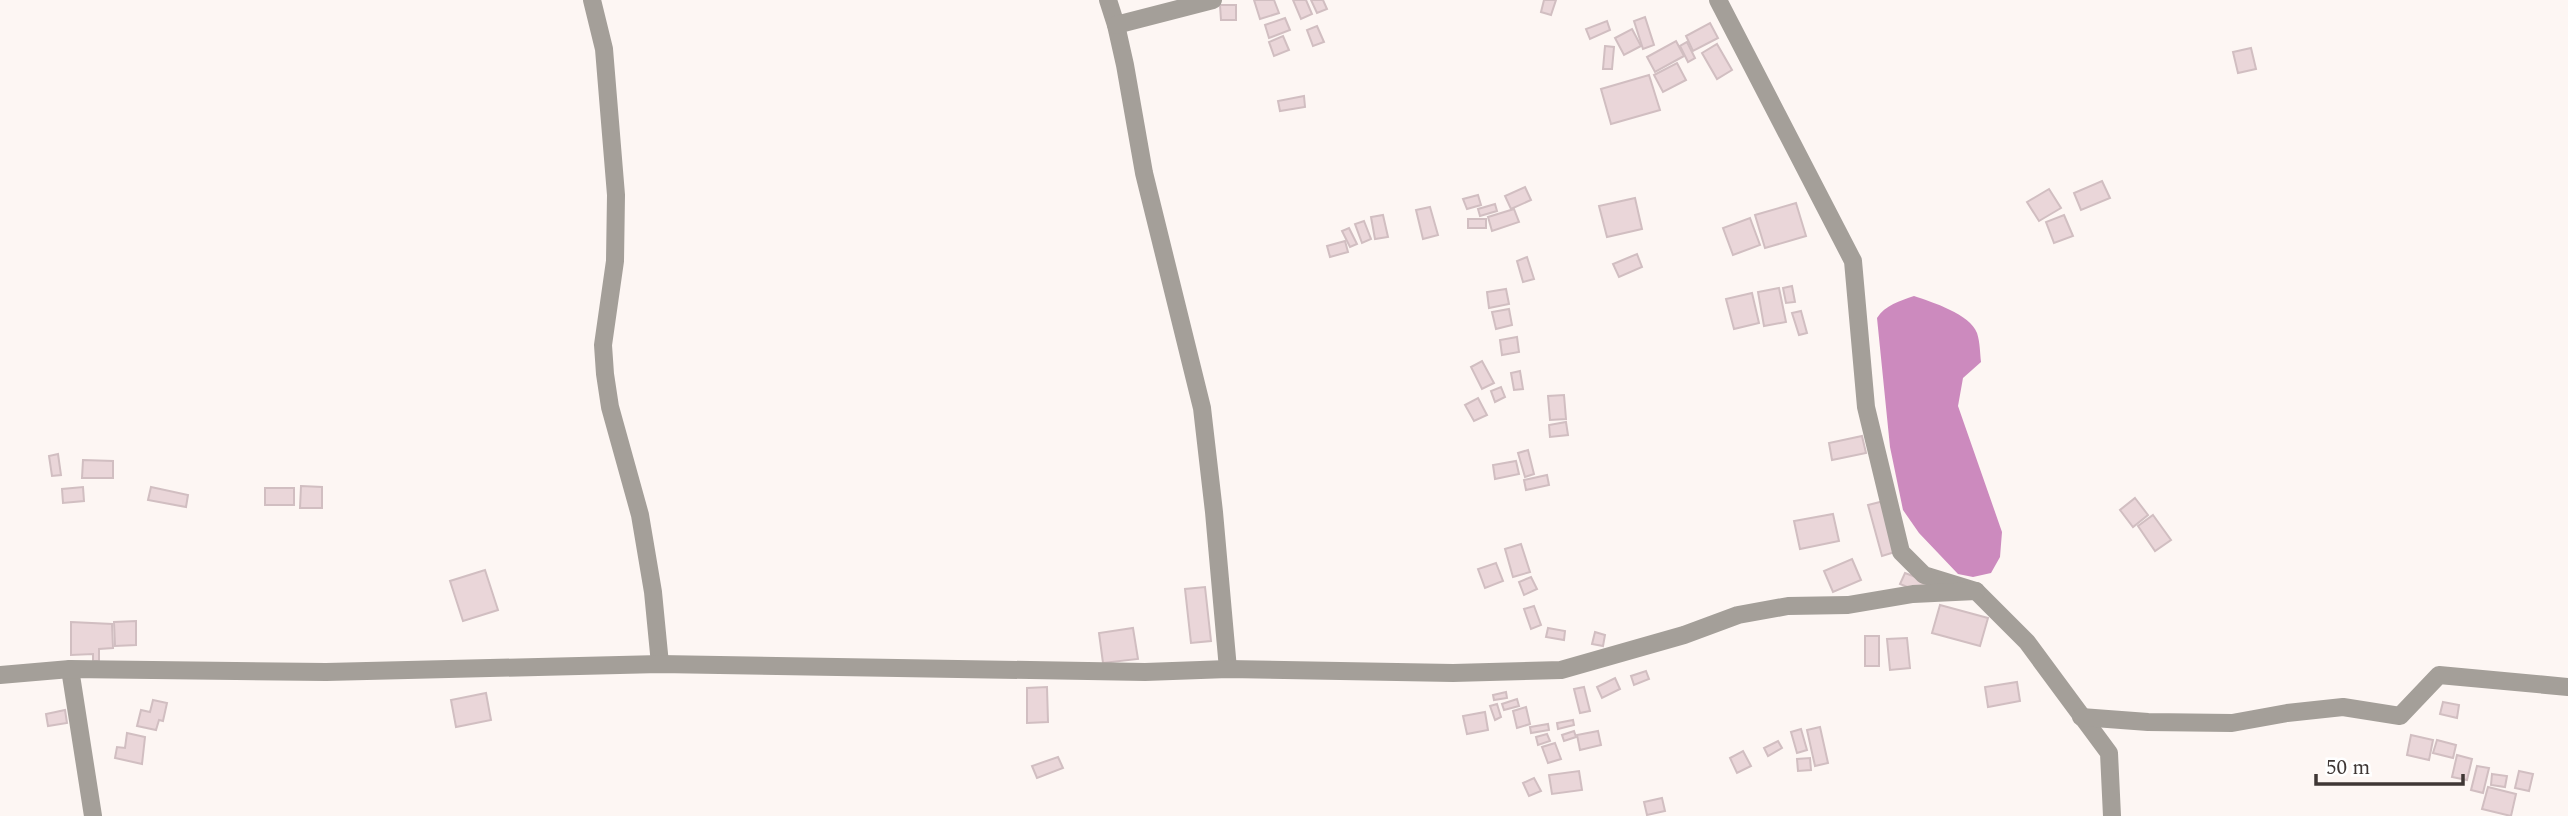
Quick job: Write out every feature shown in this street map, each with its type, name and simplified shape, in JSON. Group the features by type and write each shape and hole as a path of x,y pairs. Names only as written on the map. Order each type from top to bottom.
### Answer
{"street":[{"path":"592,0 604,49 615,195 615,261 603,345 605,374 610,407 640,515 653,592 660,664"},
{"path":"1108,0 1116,24 1144,173 1202,408 1228,669"},
{"path":"1116,24 1213,0"},
{"path":"1718,0 1853,261 1866,407 1901,552 1924,575 1976,591 2027,642 2109,753 2112,816"},
{"path":"0,675 70,669 326,672 660,664 1145,672 1228,669 1452,673 1561,670 1684,635 1738,615 1788,606 1848,605 1913,594 1976,591"},
{"path":"70,669 93,816"},
{"path":"2081,717 2148,722 2232,723 2343,707 2400,716 2439,675 2568,687"}],"shaded area":[{"path":"1914,296 1940,305 1967,320 1978,336 1981,362 1963,378 1958,406 2002,532 2000,557 1991,573 1973,577 1958,574 1919,533 1903,510 1890,447 1877,318 1889,307"}],"building":[{"path":"1254,0 1274,0 1279,13 1260,19"},
{"path":"1293,0 1306,0 1312,14 1301,19"},
{"path":"1311,0 1323,0 1327,9 1317,13"},
{"path":"1544,0 1556,0 1551,15 1541,12"},
{"path":"1220,5 1236,5 1236,20 1221,20"},
{"path":"1645,17 1654,45 1643,49 1634,21"},
{"path":"1285,18 1290,30 1269,38 1265,25"},
{"path":"1607,21 1610,30 1590,39 1586,29"},
{"path":"1710,23 1718,38 1693,51 1686,36"},
{"path":"1317,26 1324,42 1313,46 1307,30"},
{"path":"1632,29 1641,46 1624,55 1615,38"},
{"path":"1283,36 1289,50 1274,56 1269,42"},
{"path":"1676,41 1684,56 1655,72 1647,57"},
{"path":"1687,42 1695,58 1688,62 1680,46"},
{"path":"1717,44 1732,70 1717,79 1702,53"},
{"path":"1605,46 1614,47 1612,69 1603,69"},
{"path":"2251,48 2256,69 2238,73 2233,52"},
{"path":"1677,63 1686,80 1663,92 1654,75"},
{"path":"1649,75 1660,110 1611,124 1601,89"},
{"path":"1304,96 1305,107 1280,111 1278,101"},
{"path":"2102,181 2110,198 2081,210 2074,193"},
{"path":"1525,187 1531,200 1511,209 1505,196"},
{"path":"2049,189 2061,208 2039,221 2027,202"},
{"path":"1478,195 1481,205 1467,209 1463,199"},
{"path":"1635,198 1642,229 1607,237 1599,206"},
{"path":"1796,203 1806,236 1765,248 1755,215"},
{"path":"1495,204 1497,211 1480,216 1478,209"},
{"path":"1430,207 1438,235 1423,239 1416,210"},
{"path":"1514,209 1519,222 1492,231 1488,217"},
{"path":"1383,215 1388,237 1375,239 1371,217"},
{"path":"2064,215 2073,236 2054,243 2046,222"},
{"path":"1750,218 1760,245 1733,255 1723,228"},
{"path":"1468,219 1486,219 1486,228 1468,228"},
{"path":"1364,221 1371,239 1362,243 1355,224"},
{"path":"1349,228 1357,244 1350,247 1342,231"},
{"path":"1345,241 1348,252 1330,257 1327,246"},
{"path":"1637,254 1642,267 1619,277 1613,264"},
{"path":"1527,257 1534,279 1523,282 1517,261"},
{"path":"1792,286 1795,302 1786,303 1783,288"},
{"path":"1779,288 1786,322 1764,326 1758,292"},
{"path":"1506,289 1509,304 1489,308 1487,292"},
{"path":"1752,293 1759,323 1734,329 1726,299"},
{"path":"1509,309 1512,325 1496,329 1492,312"},
{"path":"1801,311 1807,333 1799,335 1792,313"},
{"path":"1517,337 1519,352 1502,355 1500,340"},
{"path":"1482,361 1494,383 1482,389 1471,367"},
{"path":"1520,371 1523,389 1514,390 1511,373"},
{"path":"1501,387 1505,397 1495,402 1491,391"},
{"path":"1564,395 1566,419 1550,420 1548,396"},
{"path":"1478,398 1487,415 1474,421 1465,405"},
{"path":"1566,422 1568,435 1550,437 1549,425"},
{"path":"1862,436 1866,453 1832,460 1829,443"},
{"path":"1528,450 1534,474 1525,477 1518,453"},
{"path":"58,454 61,475 52,476 49,456"},
{"path":"83,460 113,461 113,478 82,478"},
{"path":"1516,461 1519,474 1495,479 1493,465"},
{"path":"1547,475 1549,485 1526,490 1524,480"},
{"path":"301,486 322,487 322,508 300,508"},
{"path":"83,487 84,501 63,503 62,489"},
{"path":"151,487 188,495 186,507 148,500"},
{"path":"265,488 294,488 294,505 265,505"},
{"path":"2135,498 2148,515 2133,527 2120,510"},
{"path":"1884,501 1898,551 1882,556 1868,505"},
{"path":"1833,514 1839,541 1800,549 1794,521"},
{"path":"2153,515 2171,540 2155,551 2138,526"},
{"path":"1521,544 1530,572 1513,577 1505,549"},
{"path":"1852,559 1861,580 1833,592 1824,571"},
{"path":"1496,563 1503,581 1485,588 1478,569"},
{"path":"485,570 498,610 463,621 450,581"},
{"path":"1905,573 1929,582 1924,594 1900,584"},
{"path":"1531,577 1537,589 1524,595 1519,582"},
{"path":"1205,587 1211,641 1191,643 1185,589"},
{"path":"1940,605 1988,618 1980,646 1932,633"},
{"path":"1534,606 1541,625 1531,629 1524,609"},
{"path":"136,621 136,645 115,646 114,622"},
{"path":"71,622 112,624 113,648 99,649 99,661 93,661 93,654 71,655"},
{"path":"1133,628 1138,659 1103,663 1099,633"},
{"path":"1548,628 1565,631 1564,640 1546,637"},
{"path":"1595,632 1605,635 1603,646 1592,644"},
{"path":"1865,636 1879,636 1879,666 1865,666"},
{"path":"1907,638 1910,668 1890,670 1887,639"},
{"path":"1646,671 1649,679 1634,685 1631,676"},
{"path":"1615,678 1620,689 1602,698 1597,687"},
{"path":"2017,682 2020,701 1988,707 1985,687"},
{"path":"1047,687 1048,722 1027,723 1027,688"},
{"path":"1584,687 1590,711 1580,713 1574,689"},
{"path":"1506,692 1507,698 1494,700 1493,695"},
{"path":"486,693 491,720 456,727 451,700"},
{"path":"1517,699 1519,706 1504,710 1502,704"},
{"path":"153,700 167,703 163,721 159,720 156,730 137,726 141,710 150,712"},
{"path":"2443,702 2459,705 2457,718 2440,714"},
{"path":"1497,704 1501,717 1495,720 1490,706"},
{"path":"1526,707 1530,724 1517,728 1513,711"},
{"path":"65,710 67,723 48,726 46,714"},
{"path":"1485,712 1488,730 1467,734 1463,716"},
{"path":"1573,720 1574,725 1558,729 1557,723"},
{"path":"1548,724 1549,730 1531,733 1530,727"},
{"path":"1820,727 1828,763 1815,766 1807,730"},
{"path":"1801,729 1807,750 1797,753 1791,732"},
{"path":"1574,731 1576,737 1564,741 1562,735"},
{"path":"1598,731 1601,745 1580,750 1577,735"},
{"path":"127,733 145,737 142,764 115,758 117,747 125,748"},
{"path":"1547,734 1550,741 1538,745 1536,737"},
{"path":"2411,735 2433,740 2429,760 2407,755"},
{"path":"2437,740 2456,745 2453,758 2433,753"},
{"path":"1778,741 1782,748 1768,756 1764,748"},
{"path":"1555,743 1561,759 1548,763 1542,747"},
{"path":"1743,751 1751,766 1737,773 1730,758"},
{"path":"2457,755 2472,759 2467,780 2452,777"},
{"path":"1058,757 1063,768 1037,778 1032,766"},
{"path":"1810,758 1811,770 1798,771 1797,759"},
{"path":"2477,766 2489,768 2483,793 2471,790"},
{"path":"1579,771 1582,790 1552,794 1549,775"},
{"path":"2519,771 2533,774 2529,791 2515,788"},
{"path":"2492,774 2507,776 2505,787 2491,785"},
{"path":"1534,778 1541,791 1529,796 1523,783"},
{"path":"2488,787 2516,794 2511,816 2482,809"},
{"path":"1662,798 1665,811 1647,815 1644,802"}]}
